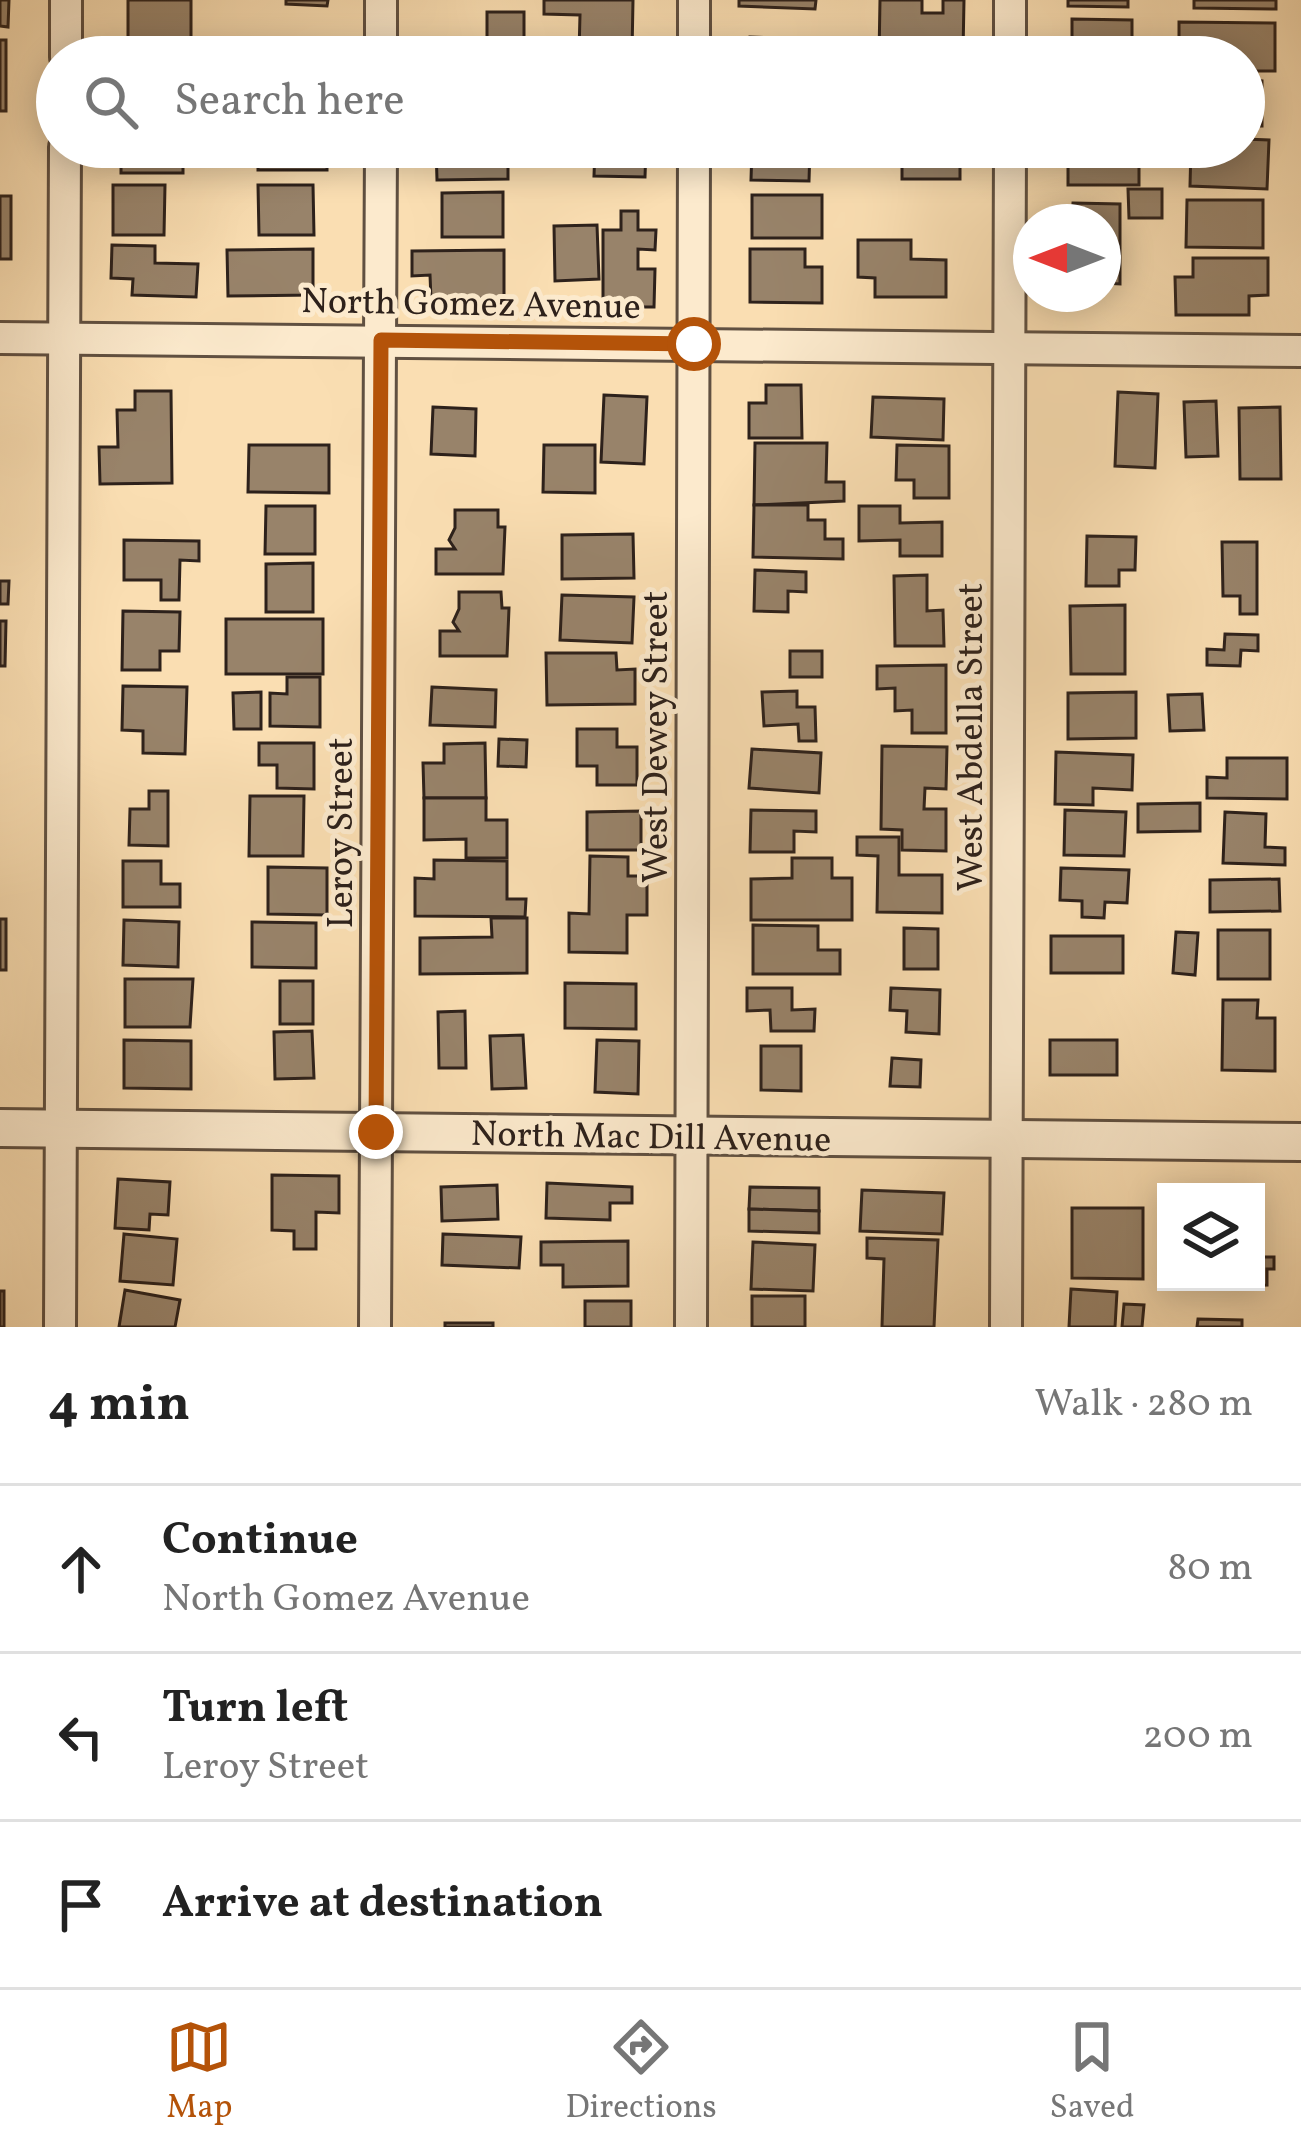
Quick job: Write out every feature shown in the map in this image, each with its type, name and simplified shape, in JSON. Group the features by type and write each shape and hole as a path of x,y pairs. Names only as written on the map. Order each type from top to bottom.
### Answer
{"street":[{"path":"66,0 66,36"},
{"path":"381,0 381,36"},
{"path":"694,0 694,36"},
{"path":"1010,0 1010,36"},
{"path":"60,1327 65,168"},
{"name":"Leroy Street","path":"375,1327 381,168"},
{"name":"West Dewey Street","path":"691,1327 694,168"},
{"name":"West Abdella Street","path":"1006,1327 1010,168"},
{"name":"North Gomez Avenue","path":"0,338 1301,351"},
{"name":"North Mac Dill Avenue","path":"0,1128 1301,1142"}],"building":[{"path":"0,0 9,0 8,27 0,26"},
{"path":"128,0 191,0 191,36 128,36"},
{"path":"286,0 328,0 327,6 286,4"},
{"path":"544,0 633,0 632,36 579,36 580,15 544,14"},
{"path":"739,0 816,0 815,9 739,6"},
{"path":"880,0 922,0 922,13 943,13 943,0 964,0 963,36 879,36"},
{"path":"1068,0 1128,0 1128,7 1068,6"},
{"path":"1194,0 1276,0 1276,9 1194,8"},
{"path":"487,12 524,12 524,36 487,36"},
{"path":"1072,19 1132,20 1132,36 1072,36"},
{"path":"1179,22 1275,23 1275,71 1265,71 1265,36 1179,36"},
{"path":"0,40 6,40 6,111 0,111"},
{"path":"1265,140 1269,140 1267,189 1190,186 1190,168 1265,168"},
{"path":"121,168 183,168 183,173 121,173"},
{"path":"258,168 327,168 327,170"},
{"path":"437,168 508,168 508,179 437,180"},
{"path":"594,168 645,168 645,177 594,176"},
{"path":"751,168 809,168 809,181 751,180"},
{"path":"902,168 960,168 960,179 902,179"},
{"path":"1068,168 1139,168 1139,185 1068,185"},
{"path":"113,185 165,185 164,235 113,235"},
{"path":"258,185 313,185 314,235 259,235"},
{"path":"1128,189 1162,189 1162,218 1129,218"},
{"path":"503,192 503,237 442,237 442,193"},
{"path":"752,195 822,195 822,238 752,238"},
{"path":"0,196 11,196 11,259 0,259"},
{"path":"1187,200 1263,200 1263,248 1186,247"},
{"path":"621,211 638,211 638,230 656,230 655,250 638,249 638,269 655,269 654,307 603,307 603,230 621,230"},
{"path":"597,225 599,279 555,281 554,226"},
{"path":"858,240 911,240 911,259 946,260 946,297 875,297 875,278 858,277"},
{"path":"112,245 155,246 155,263 198,264 196,297 132,295 133,279 111,278"},
{"path":"313,249 313,295 228,296 227,250"},
{"path":"750,249 805,249 805,267 822,267 822,303 750,302"},
{"path":"504,250 504,298 431,299 430,275 412,276 412,251"},
{"path":"1193,258 1268,258 1268,295 1249,296 1249,315 1176,315 1175,277 1193,277"},
{"path":"766,385 801,385 802,438 749,438 749,403 766,403"},
{"path":"135,391 171,391 172,483 100,484 99,447 118,447 117,410 135,410"},
{"path":"1118,392 1158,394 1155,468 1115,466"},
{"path":"604,395 647,397 644,464 601,462"},
{"path":"873,397 944,399 943,440 871,437"},
{"path":"1216,401 1218,456 1186,457 1184,402"},
{"path":"433,407 476,409 475,456 431,454"},
{"path":"1280,407 1281,479 1240,479 1239,408"},
{"path":"755,443 827,443 826,482 844,482 844,501 754,505"},
{"path":"249,445 329,445 329,493 248,492"},
{"path":"544,445 595,445 595,493 543,492"},
{"path":"897,445 949,446 949,498 914,498 914,480 896,480"},
{"path":"754,505 808,505 808,520 825,520 825,539 843,539 843,559 753,557"},
{"path":"266,506 315,506 315,554 265,554"},
{"path":"859,506 900,506 900,523 942,522 942,556 900,556 900,540 859,541"},
{"path":"455,510 498,510 498,527 505,527 503,574 436,574 436,549 455,549 449,540"},
{"path":"633,534 634,578 562,579 562,535"},
{"path":"1087,536 1136,537 1135,570 1119,570 1119,586 1086,586"},
{"path":"124,540 199,541 199,561 180,560 179,600 161,600 161,580 124,580"},
{"path":"1222,542 1257,542 1257,614 1240,614 1240,596 1223,596"},
{"path":"313,563 313,612 266,612 266,564"},
{"path":"755,570 806,572 806,592 788,591 788,612 754,611"},
{"path":"927,575 927,611 943,610 944,646 895,646 894,576"},
{"path":"0,581 9,581 8,604 0,604"},
{"path":"459,592 501,592 502,608 509,608 507,656 440,656 440,631 459,631 453,622"},
{"path":"562,595 634,597 632,643 560,640"},
{"path":"1125,605 1125,674 1071,674 1070,606"},
{"path":"123,611 180,612 179,651 160,651 160,670 122,670"},
{"path":"226,619 323,619 323,674 226,674"},
{"path":"0,621 6,621 5,666 0,666"},
{"path":"1225,634 1258,635 1258,651 1241,650 1240,666 1207,665 1207,649 1224,650"},
{"path":"790,651 822,651 822,677 790,677"},
{"path":"546,653 616,653 617,670 635,669 635,704 547,705"},
{"path":"946,665 946,733 912,733 912,710 895,711 895,688 877,689 877,666"},
{"path":"287,677 320,677 320,727 270,726 270,693 287,694"},
{"path":"123,686 187,687 185,754 143,753 143,731 122,730"},
{"path":"432,687 496,690 495,727 430,725"},
{"path":"797,691 797,707 815,707 816,741 799,741 798,724 764,726 762,692"},
{"path":"261,692 261,729 234,729 233,693"},
{"path":"1136,692 1136,738 1068,739 1068,693"},
{"path":"1202,694 1204,730 1170,731 1168,695"},
{"path":"577,729 617,729 617,747 637,747 637,785 597,785 597,766 577,766"},
{"path":"499,739 527,740 526,767 498,766"},
{"path":"259,743 314,743 314,789 277,788 277,765 259,765"},
{"path":"485,743 486,798 424,798 423,763 444,763 444,744"},
{"path":"882,746 947,747 946,789 925,788 924,809 946,809 946,851 902,850 902,830 881,829"},
{"path":"752,749 821,753 819,793 749,788"},
{"path":"1056,752 1133,755 1132,790 1093,788 1093,805 1055,804"},
{"path":"1227,758 1287,758 1287,799 1207,798 1207,777 1227,778"},
{"path":"149,791 168,791 168,846 129,845 130,809 149,809"},
{"path":"250,796 304,796 303,856 249,856"},
{"path":"424,798 486,798 486,820 507,820 507,858 466,858 466,839 424,840"},
{"path":"1200,803 1200,831 1138,832 1138,804"},
{"path":"751,810 816,811 816,832 794,831 794,852 750,852"},
{"path":"1065,810 1126,812 1124,856 1064,855"},
{"path":"641,811 641,850 587,850 587,812"},
{"path":"1225,812 1266,814 1265,847 1285,848 1285,865 1223,863"},
{"path":"857,837 899,837 899,875 942,875 942,913 877,912 878,856 857,855"},
{"path":"590,856 628,857 628,876 647,876 647,915 627,915 627,953 569,952 569,913 589,914"},
{"path":"792,858 832,858 832,878 852,878 852,920 751,920 751,879 792,878"},
{"path":"434,860 507,861 507,899 526,899 525,917 415,916 415,878 434,879"},
{"path":"123,861 161,861 161,884 180,884 180,907 123,907"},
{"path":"268,867 327,868 327,915 268,914"},
{"path":"1061,868 1129,870 1127,903 1105,902 1104,918 1082,917 1082,901 1060,900"},
{"path":"1279,879 1280,911 1210,912 1210,880"},
{"path":"491,918 527,918 527,973 420,974 420,938 492,937"},
{"path":"0,919 6,919 6,970 0,970"},
{"path":"124,920 179,922 178,967 123,965"},
{"path":"252,922 316,923 316,968 252,967"},
{"path":"753,925 818,926 818,950 840,950 840,974 753,974"},
{"path":"904,928 938,929 938,969 904,969"},
{"path":"1218,930 1270,930 1270,979 1218,979"},
{"path":"1176,932 1198,933 1195,975 1173,973"},
{"path":"1051,936 1123,936 1123,973 1051,973"},
{"path":"125,979 193,979 190,1027 125,1027"},
{"path":"280,981 313,981 313,1024 280,1024"},
{"path":"565,983 636,984 636,1029 565,1028"},
{"path":"747,988 792,988 792,1010 815,1009 814,1031 771,1031 770,1010 747,1011"},
{"path":"891,988 940,990 939,1034 906,1032 907,1011 890,1010"},
{"path":"1223,1000 1258,1000 1257,1018 1275,1018 1275,1071 1222,1070"},
{"path":"465,1011 466,1068 439,1068 438,1012"},
{"path":"312,1031 314,1078 275,1079 274,1032"},
{"path":"523,1035 526,1088 492,1089 490,1036"},
{"path":"124,1040 191,1041 191,1089 124,1088"},
{"path":"597,1040 639,1041 638,1094 595,1092"},
{"path":"1050,1040 1117,1040 1117,1075 1050,1075"},
{"path":"761,1046 801,1046 801,1091 761,1090"},
{"path":"892,1058 921,1060 920,1087 890,1086"},
{"path":"272,1175 339,1176 339,1213 316,1212 316,1249 294,1249 294,1231 272,1230"},
{"path":"118,1179 170,1182 168,1215 150,1214 149,1230 115,1228"},
{"path":"547,1183 632,1187 632,1203 610,1203 610,1220 546,1218"},
{"path":"497,1185 498,1219 442,1221 441,1187"},
{"path":"750,1187 819,1188 819,1211 749,1209"},
{"path":"862,1190 944,1193 942,1234 860,1231"},
{"path":"1072,1208 1143,1208 1143,1279 1072,1278"},
{"path":"749,1209 819,1211 819,1233 749,1231"},
{"path":"124,1234 177,1239 173,1285 120,1281"},
{"path":"443,1234 521,1237 519,1268 442,1265"},
{"path":"867,1238 938,1240 934,1327 882,1327 884,1259 867,1258"},
{"path":"628,1241 628,1286 563,1287 563,1265 541,1265 541,1242"},
{"path":"753,1242 815,1245 813,1291 751,1289"},
{"path":"1265,1257 1274,1257 1274,1269 1267,1269 1267,1285"},
{"path":"1071,1289 1117,1292 1115,1327 1069,1327"},
{"path":"125,1290 180,1300 175,1327 119,1327"},
{"path":"0,1291 4,1291 4,1327 0,1327"},
{"path":"752,1296 805,1296 805,1327 752,1327"},
{"path":"585,1301 631,1301 631,1327 585,1327"},
{"path":"1124,1304 1144,1305 1142,1327 1122,1327"},
{"path":"1198,1319 1242,1320 1242,1327 1197,1327"},
{"path":"445,1323 493,1323 493,1327 445,1327"}],"route":[{"path":"376,1132 381,340 694,344"}]}
